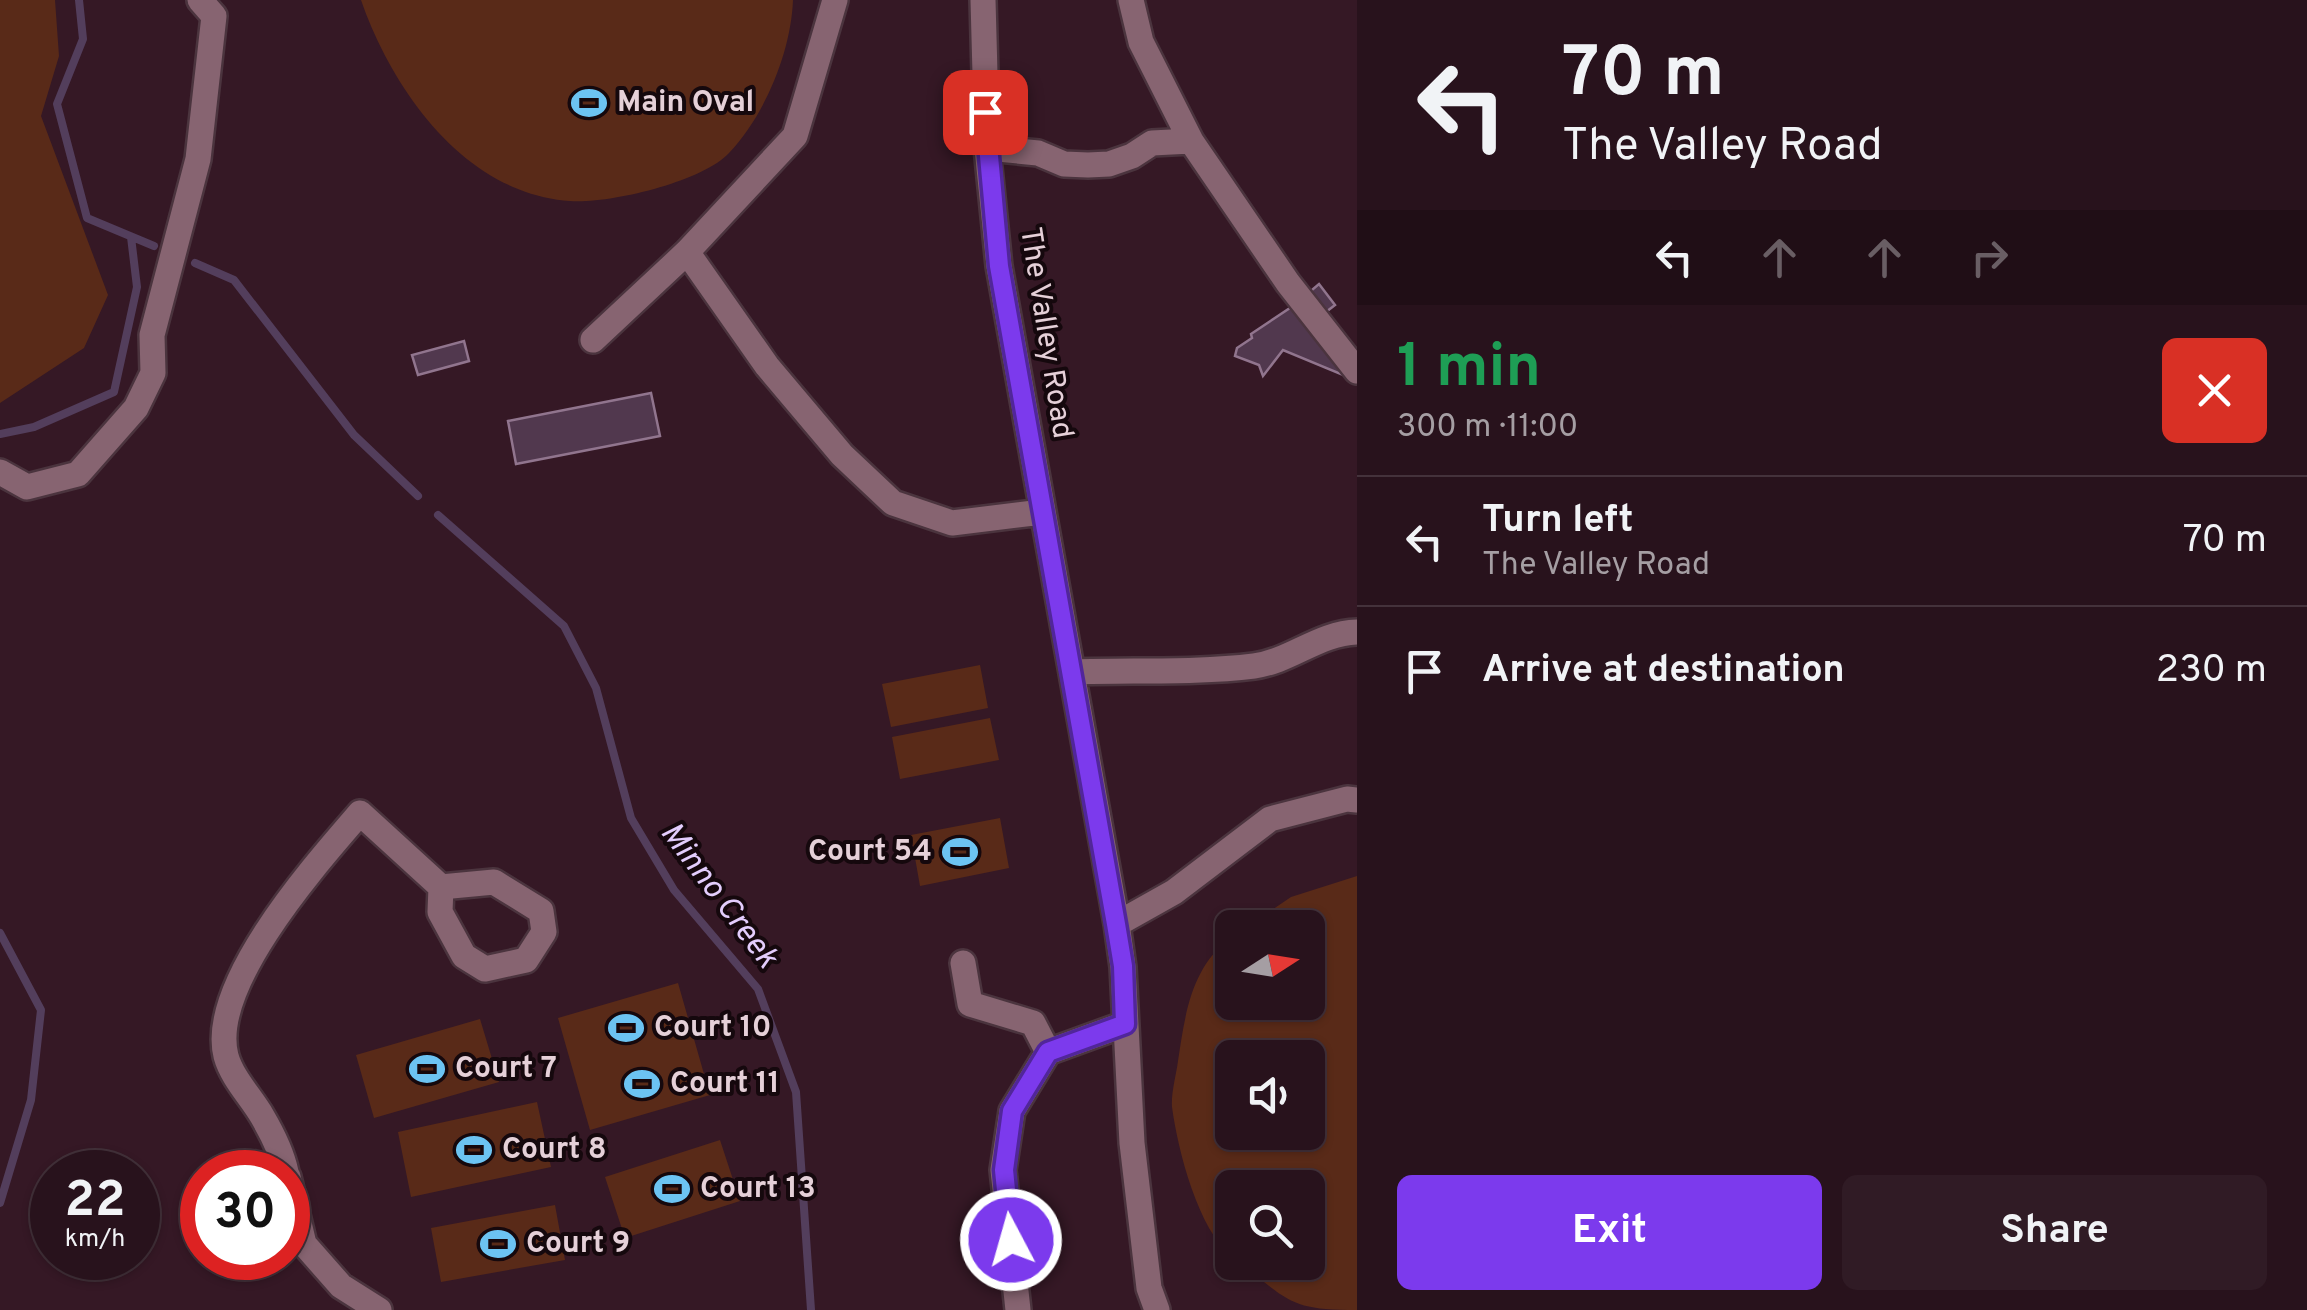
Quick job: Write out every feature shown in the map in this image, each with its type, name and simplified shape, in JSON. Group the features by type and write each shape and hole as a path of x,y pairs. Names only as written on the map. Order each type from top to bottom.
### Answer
{"street":[{"path":"0,472 28,487 78,474 136,408 153,373 152,335 198,159 214,16 200,0"},
{"path":"594,340 687,252 795,136 835,0"},
{"name":"The Valley Road","path":"983,0 987,148 999,266 1074,672 1123,966 1134,1162 1149,1288 1157,1310"},
{"path":"1131,0 1141,42 1192,141 1288,283 1357,370"},
{"path":"987,148 1088,165 1121,160 1152,144 1192,141"},
{"path":"687,252 767,366 842,454 893,503 952,523 1042,512"},
{"path":"1074,672 1255,666 1342,632 1357,632"},
{"path":"1116,924 1174,892 1270,819 1347,799 1357,800"},
{"path":"276,1150 262,1116 226,1055 228,1004 247,963 306,876 360,813 441,887"},
{"path":"963,963 970,1004 1033,1023 1048,1052"},
{"path":"1018,1310 1004,1170 1012,1111 1048,1052 1125,1024"},
{"path":"310,1251 342,1286 379,1310"}],"shaded area":[{"path":"0,0 55,0 59,56 41,116 108,295 84,348 0,403"},
{"name":"Main Oval","path":"361,0 793,0 787,40 774,82 754,120 729,153 698,173 654,189 608,199 570,201 531,194 490,175 442,136 402,85"},
{"path":"980,665 988,708 891,727 882,684"},
{"path":"990,718 999,760 900,779 892,737"},
{"name":"Court 54","path":"1000,818 1009,868 920,886 911,835"},
{"path":"1357,876 1357,1310 1304,1305 1261,1280 1325,1280 1325,1170 1215,1170 1215,1237 1200,1209 1179,1145 1172,1107 1184,1026 1192,993 1215,953 1215,1020 1325,1020 1325,910 1272,910 1291,897"},
{"path":"678,983 710,1095 590,1130 558,1018"},
{"name":"Court 7","path":"480,1019 499,1082 374,1118 356,1055"},
{"name":"Court 8","path":"537,1102 551,1167 411,1197 398,1132"},
{"name":"Court 13","path":"720,1140 740,1201 625,1238 605,1177"},
{"name":"Court 9","path":"555,1205 565,1260 441,1282 431,1228"}],"building":[{"path":"1319,284 1335,305 1308,326 1293,306"},
{"path":"1293,306 1343,375 1283,350 1263,376 1259,365 1235,356 1237,348 1252,338 1251,334"},
{"path":"464,341 469,361 418,375 412,355"},
{"path":"651,393 660,436 516,464 508,421"}],"waterway":[{"name":"Minno Creek","path":"79,0 83,39 57,104 87,218 154,246"},
{"path":"0,434 34,427 114,392 137,287 131,237"},
{"name":"Minno Creek","path":"195,263 234,280 354,435 418,496"},
{"name":"Minno Creek","path":"438,515 564,626 596,688 631,818 674,890 758,989 796,1092 811,1310"},
{"path":"0,933 41,1010 31,1100 0,1203"}],"place":[{"name":"Main Oval","path":"589,103"},
{"name":"Court 54","path":"960,852"},
{"name":"Court 10","path":"626,1028"},
{"name":"Court 7","path":"427,1069"},
{"name":"Court 11","path":"642,1084"},
{"name":"Court 8","path":"474,1150"},
{"name":"Court 13","path":"672,1189"},
{"name":"Court 9","path":"498,1244"}],"route":[{"path":"985,112 999,266 1037,489 1074,672 1123,966 1125,1024 1048,1052 1012,1111 1004,1170 1011,1240"}]}
